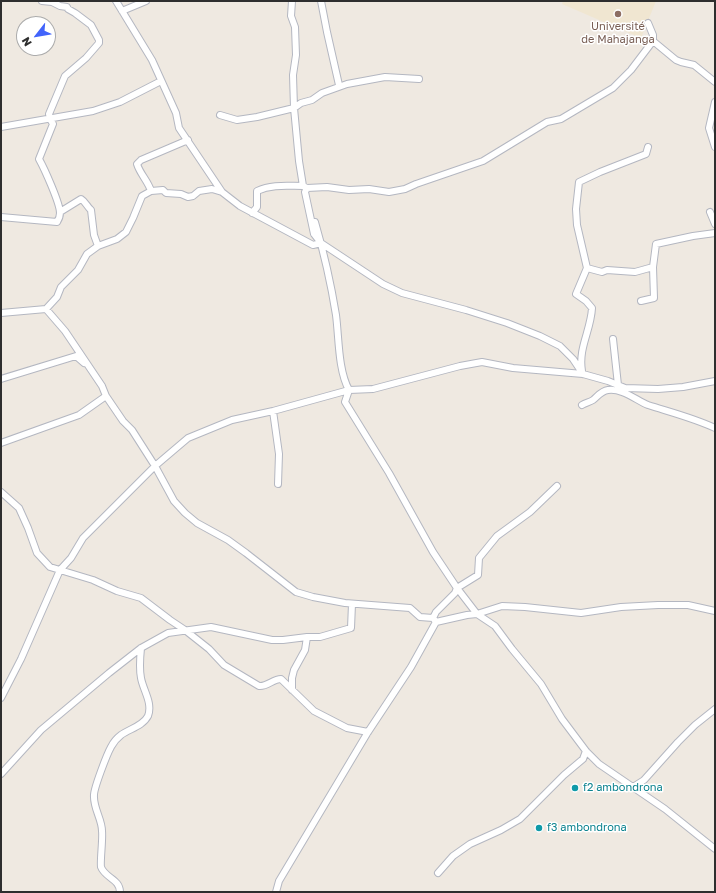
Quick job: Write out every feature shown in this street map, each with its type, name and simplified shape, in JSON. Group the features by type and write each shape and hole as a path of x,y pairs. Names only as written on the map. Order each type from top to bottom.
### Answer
{"street":[{"path":"1,217 57,222 59,220 60,212 39,158 53,124 49,114 65,76 86,58 99,43 99,40 91,25 67,7 60,6 52,2 42,1"},
{"path":"116,1 152,60 176,113 179,128 222,192 240,206 313,245 321,243"},
{"path":"122,11 146,1"},
{"path":"292,1 291,16 295,27 296,55 293,75 294,108 299,161 314,234 321,243 331,253 348,260 383,284 402,293 466,310 507,323 540,336 560,346 573,359 583,374"},
{"path":"322,1 327,32 339,85"},
{"path":"252,212 257,208 257,192 266,187 277,185 327,187 349,190 369,189 388,192 405,190 416,184 483,161 547,122 561,119 613,88 631,70 653,41 654,35 648,24"},
{"path":"653,41 676,60 694,65 715,82"},
{"path":"220,115 237,120 257,117 294,108 339,85 385,78 419,79"},
{"path":"1,127 93,111 120,102 161,81"},
{"path":"715,102 709,128 715,146"},
{"path":"151,191 150,186 138,170 137,164 141,160 188,140"},
{"path":"583,374 581,362 582,350 592,317 592,308 586,301 576,294 588,268 578,225 576,209 579,182 646,154 648,147"},
{"path":"1,313 46,309 78,270 87,254 98,246 117,239 126,232 142,196 151,191 163,190 166,193 181,194 188,197 193,196 200,191 212,189 222,192"},
{"path":"60,212 82,199 91,210 94,235 98,246"},
{"path":"710,212 715,224"},
{"path":"315,222 329,273 342,364 346,385 349,390 346,402 389,473 433,552 457,588 477,614 495,626 540,684 562,719 586,751 599,764 665,809 715,850"},
{"path":"641,301 654,298 653,267 656,244 693,236 715,234"},
{"path":"588,268 602,272 607,270 635,272 653,267"},
{"path":"46,309 65,331 102,386 106,396 123,421 132,430 155,466 174,501 185,513 198,523 240,549 296,592 313,597 352,604 410,608 420,616 435,620 477,614 502,606 581,613 622,607 688,605 715,611"},
{"path":"613,339 618,385"},
{"path":"1,379 76,356 89,368"},
{"path":"1,698 21,659 60,570 71,558 83,538 155,466 188,438 232,420 273,411 349,390 373,389 460,366 482,362 513,368 583,374 625,388 658,389 682,387 715,381"},
{"path":"582,405 593,399 599,393 607,390 617,391 647,404 715,428"},
{"path":"1,443 79,415 106,396"},
{"path":"273,411 279,454 278,484"},
{"path":"276,892 279,881 368,732 411,668 435,620 436,612 455,593 457,588 478,575 479,558 497,536 530,512 557,486"},
{"path":"1,492 19,508 37,554 50,568 93,580 117,591 142,598 209,649 224,665 259,686 277,679 281,680 314,711 329,720 347,728 368,732"},
{"path":"1,774 41,730 141,648 168,633 211,627 272,640 320,637 351,628 352,604"},
{"path":"292,690 294,670 305,650 307,637"},
{"path":"120,892 120,887 116,881 105,874 101,866 102,828 97,814 94,795 111,746 120,735 137,726 148,717 149,707 147,696 142,684 139,665 141,648"},
{"path":"633,787 644,780 678,742 715,708"},
{"path":"438,873 454,856 470,844 520,819 582,759 586,751"}],"shaded area":[{"name":"Université de Mahajanga","path":"563,1 656,1 641,38 562,4"}],"place":[{"name":"Université de Mahajanga","path":"618,14"},
{"name":"f2 ambondrona","path":"575,788"},
{"name":"f3 ambondrona","path":"539,828"}]}
